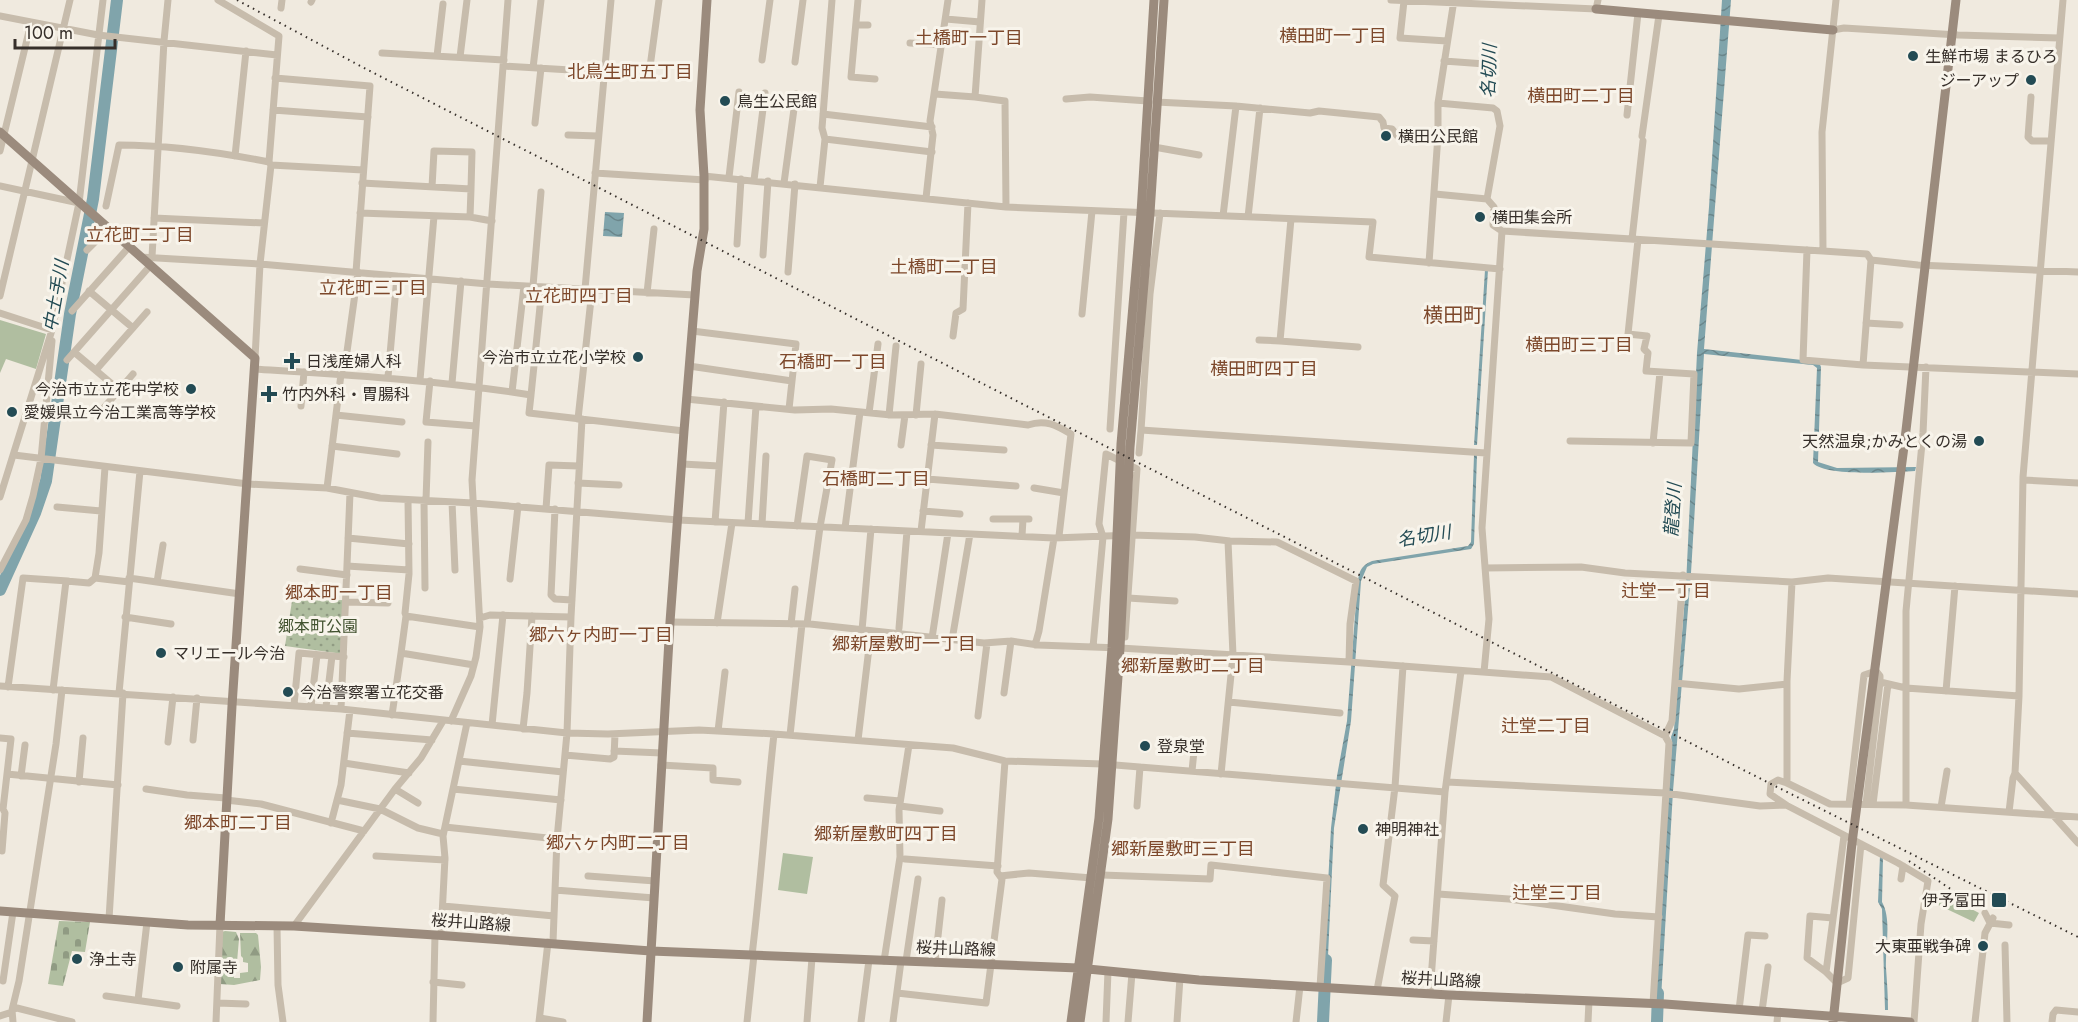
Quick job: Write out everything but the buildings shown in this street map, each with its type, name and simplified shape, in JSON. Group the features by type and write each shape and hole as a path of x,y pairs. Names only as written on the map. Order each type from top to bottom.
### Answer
{"street":[{"path":"0,296 70,0"},
{"path":"0,496 52,330 80,204 103,0"},
{"path":"67,360 151,262 168,0"},
{"path":"216,1022 226,799 248,484 260,264 279,36 218,0"},
{"path":"460,57 467,0"},
{"path":"294,926 447,721 474,665 480,618 472,480 508,0"},
{"path":"535,123 542,0"},
{"path":"563,1022 540,1020 554,916 557,839 567,733 580,419 595,173 611,0"},
{"path":"650,67 659,0"},
{"path":"647,1022 663,732 686,399 697,271 704,229 705,178 700,110 708,0"},
{"path":"762,60 770,0"},
{"path":"795,62 802,0"},
{"path":"820,187 825,139 822,128 832,0"},
{"path":"858,0 851,77 875,79"},
{"path":"926,198 933,135 930,121 948,0"},
{"path":"975,97 982,0"},
{"path":"1139,453 1150,294 1154,0"},
{"path":"1116,629 1150,213 1154,147 1152,101 1164,0"},
{"path":"1391,0 1597,5 1638,13 1833,30 1844,28 2059,38"},
{"path":"1823,251 1822,132 1836,0"},
{"path":"1834,1019 1852,843 1905,439 1956,0"},
{"path":"2010,812 2015,773 2019,696 2023,480 2063,0"},
{"path":"1404,1 1400,38 1448,41"},
{"path":"1429,263 1435,194 1438,103 1454,2"},
{"path":"437,56 443,4"},
{"path":"1627,115 1638,13"},
{"path":"1570,441 1692,443 1694,374 1646,371 1648,353 1644,349 1647,336 1628,334 1643,138 1659,15"},
{"path":"0,16 98,35 277,55"},
{"path":"946,19 980,21"},
{"path":"0,150 2,133 31,23"},
{"path":"856,25 868,26"},
{"path":"910,43 942,45"},
{"path":"236,156 246,51"},
{"path":"382,53 460,57 537,68 604,72"},
{"path":"1444,61 1485,64"},
{"path":"275,78 370,86 357,272 345,366 340,374 327,488"},
{"path":"729,177 739,92"},
{"path":"754,180 765,93"},
{"path":"784,183 796,94"},
{"path":"935,94 1005,101 1006,207"},
{"path":"1066,99 1090,97 1310,113 1319,111 1379,117 1384,128 1392,129 1399,138 1437,142"},
{"path":"2031,97 2028,136 2032,141 2051,141"},
{"path":"1438,103 1493,108 1497,111 1500,126 1487,199"},
{"path":"1223,216 1236,106"},
{"path":"1248,217 1260,108"},
{"path":"273,110 368,117"},
{"path":"823,114 932,127"},
{"path":"2,133 140,257 151,262 255,358"},
{"path":"568,135 598,136"},
{"path":"825,139 932,152"},
{"path":"106,206 119,145 158,145 236,156 270,164 363,170"},
{"path":"1154,147 1199,155"},
{"path":"432,187 434,151 472,152 470,217"},
{"path":"595,173 729,177 1006,207 1373,222 1369,257 1500,269"},
{"path":"737,244 741,178"},
{"path":"763,255 768,181"},
{"path":"362,183 471,189"},
{"path":"788,272 795,184"},
{"path":"0,186 80,204"},
{"path":"541,192 530,413 684,431"},
{"path":"1435,194 1487,199 1494,207 1493,225 1502,231 1867,254 1871,260 1863,365"},
{"path":"953,336 956,313 963,309 968,203"},
{"path":"1083,314 1092,211"},
{"path":"1110,429 1124,212"},
{"path":"360,213 470,217 492,221"},
{"path":"1119,648 1116,629 1121,444 1135,283 1150,213"},
{"path":"420,380 434,216"},
{"path":"154,218 264,223"},
{"path":"1280,341 1290,219"},
{"path":"87,250 105,226"},
{"path":"647,293 654,229"},
{"path":"1484,672 1489,619 1482,528 1502,231"},
{"path":"72,311 129,247"},
{"path":"1807,250 1803,360 1863,365 2078,374"},
{"path":"1871,260 1924,266 2078,272"},
{"path":"151,262 260,264 488,284 696,296"},
{"path":"388,377 397,276"},
{"path":"452,383 461,281"},
{"path":"512,392 524,286"},
{"path":"89,291 133,328"},
{"path":"96,370 147,312"},
{"path":"0,313 52,330"},
{"path":"1866,322 1900,325"},
{"path":"0,570 26,520 33,496 46,408 52,330"},
{"path":"692,331 796,344 789,409"},
{"path":"1259,340 1358,347"},
{"path":"869,413 879,345"},
{"path":"889,415 896,346"},
{"path":"74,352 119,390"},
{"path":"916,415 921,364"},
{"path":"689,366 792,381"},
{"path":"1906,805 1906,611 1926,367"},
{"path":"254,369 452,383 531,395"},
{"path":"301,406 304,372"},
{"path":"1653,443 1660,372"},
{"path":"46,408 101,411 133,374"},
{"path":"430,381 426,422 476,426"},
{"path":"686,399 789,409 831,409 889,415 935,414 1028,425 1038,422 1058,426 1071,434 1064,493 1035,645"},
{"path":"715,522 724,402"},
{"path":"748,523 756,406"},
{"path":"845,528 860,412"},
{"path":"921,531 935,414"},
{"path":"336,415 402,422"},
{"path":"901,445 905,415"},
{"path":"1141,430 1486,453"},
{"path":"425,588 425,500 428,442"},
{"path":"931,445 1004,450"},
{"path":"332,446 397,454"},
{"path":"1071,1022 1083,968 1108,819 1107,765 1119,648 1128,598 1137,469 1106,454 1099,524 1103,537 1093,647"},
{"path":"14,455 248,484 327,488 380,498 518,506 678,520 1022,536 1132,535 1277,542 1356,581 1350,624 1349,662"},
{"path":"762,524 766,456"},
{"path":"790,735 804,624 832,460 807,456 797,526"},
{"path":"682,464 719,466"},
{"path":"546,509 549,465 579,466"},
{"path":"105,466 99,553 94,578 89,583 23,578 4,686 311,706 567,733 718,731 858,740 953,748 1005,761 1140,767 1445,792"},
{"path":"109,919 126,617 140,471"},
{"path":"927,479 1016,486"},
{"path":"2023,480 2078,483"},
{"path":"578,483 619,485"},
{"path":"1034,488 1064,493"},
{"path":"341,709 350,493"},
{"path":"392,715 406,616 409,570 408,500"},
{"path":"452,502 455,570"},
{"path":"510,579 518,506"},
{"path":"57,507 101,511"},
{"path":"555,509 551,595 555,599 572,600"},
{"path":"923,511 960,514"},
{"path":"996,535 996,519 1026,519 1022,536"},
{"path":"717,623 732,522"},
{"path":"862,630 871,529"},
{"path":"899,628 907,531"},
{"path":"932,638 948,533"},
{"path":"952,640 970,534"},
{"path":"348,538 409,544"},
{"path":"1221,774 1233,655 1228,541"},
{"path":"157,582 163,545"},
{"path":"347,566 409,570"},
{"path":"1485,568 1581,567 1625,573 1792,582 1828,578 2078,594"},
{"path":"300,569 347,575"},
{"path":"1665,735 1672,721 1683,575"},
{"path":"94,578 157,582 240,594"},
{"path":"53,690 66,581"},
{"path":"1787,783 1787,684 1792,582"},
{"path":"1946,691 1955,586"},
{"path":"791,624 795,589"},
{"path":"1128,598 1175,601"},
{"path":"346,602 388,603"},
{"path":"480,618 490,615 571,617"},
{"path":"492,726 503,615"},
{"path":"406,616 480,627"},
{"path":"523,729 532,616"},
{"path":"126,617 171,624"},
{"path":"670,622 804,624 987,643 1011,641 1035,645 1349,662 1551,677 1665,735 1669,743 1653,1004"},
{"path":"858,740 871,631"},
{"path":"1004,693 1011,641"},
{"path":"978,716 987,643"},
{"path":"294,705 299,653 344,657"},
{"path":"402,653 474,665"},
{"path":"311,706 317,655"},
{"path":"326,708 332,656"},
{"path":"1377,990 1395,896 1383,885 1395,787 1403,666"},
{"path":"1430,993 1445,792 1461,671"},
{"path":"1869,804 1884,683 1876,671"},
{"path":"1849,804 1864,675 1876,671"},
{"path":"718,731 725,672"},
{"path":"1675,683 1739,689 1787,684"},
{"path":"1884,683 1906,688 2019,696"},
{"path":"13,1022 12,1011 30,913 62,690"},
{"path":"168,742 173,696"},
{"path":"193,741 196,698"},
{"path":"1229,702 1340,713"},
{"path":"331,823 341,785 350,710"},
{"path":"433,1022 433,982 443,906 444,831 467,723"},
{"path":"347,733 432,740"},
{"path":"565,755 610,759 614,757 615,734"},
{"path":"747,1022 774,734"},
{"path":"0,738 11,739 2,809 6,813 2,851"},
{"path":"79,782 83,738"},
{"path":"1192,771 1195,741"},
{"path":"21,776 25,745"},
{"path":"884,961 900,857 900,804 909,745"},
{"path":"614,751 662,753"},
{"path":"459,761 563,772"},
{"path":"897,993 986,1004 1002,879 997,872 1005,761"},
{"path":"344,763 409,773"},
{"path":"661,765 713,768 713,780 738,782"},
{"path":"1137,806 1140,767"},
{"path":"1941,807 1947,771"},
{"path":"2015,773 2078,843"},
{"path":"7,774 118,785"},
{"path":"1914,1022 1921,924 1928,881 1815,819 1786,806 1770,794 1773,782 1778,780 1787,783 1830,804 1906,805 2078,817"},
{"path":"1447,782 1665,794 1760,806 1786,806"},
{"path":"146,789 261,804 364,831"},
{"path":"395,789 418,802"},
{"path":"453,789 561,800"},
{"path":"867,798 940,811"},
{"path":"337,800 380,809 418,828 557,839"},
{"path":"1826,972 1844,836"},
{"path":"1837,983 1848,978 1862,844"},
{"path":"376,856 445,860"},
{"path":"905,859 998,866"},
{"path":"1000,876 1029,873 1210,879 1211,864 1327,878 1320,987"},
{"path":"1901,879 1903,866"},
{"path":"588,876 655,881"},
{"path":"893,1022 918,879"},
{"path":"555,890 654,898"},
{"path":"1438,894 1509,899 1615,914 1659,917"},
{"path":"934,963 942,900"},
{"path":"443,906 554,916"},
{"name":"桜井山路線","path":"0,911 147,922 294,926 550,942 651,951 1083,968 1179,978 1300,986 1653,1004 1762,1011 1778,1017 1910,1022"},
{"path":"3,981 13,912"},
{"path":"1985,913 1991,920 2009,925"},
{"path":"1833,918 1810,916 1807,958 1837,983"},
{"path":"1975,1022 1985,933 1991,920"},
{"path":"138,1000 147,922"},
{"path":"277,926 278,985 283,1022"},
{"path":"1739,1011 1748,935 1765,936"},
{"path":"1413,940 1434,941"},
{"path":"2006,945 2007,1022"},
{"path":"807,1022 812,958"},
{"path":"861,1022 869,960"},
{"path":"1762,1011 1768,967"},
{"path":"1080,1022 1083,968"},
{"path":"1106,1022 1108,971"},
{"path":"1128,1022 1132,974"},
{"path":"1177,1022 1179,978"},
{"path":"433,982 462,985"},
{"path":"1296,1022 1300,986"},
{"path":"1446,1022 1449,995"},
{"path":"106,996 177,1005"},
{"path":"1588,1022 1589,1001"},
{"path":"217,1003 246,1004"},
{"path":"0,1016 16,1008 44,1019 72,1022"},
{"path":"2052,1022 2056,1010 2078,1012"}],"green space":[{"path":"0,320 46,334 36,369 6,359 0,373"},
{"name":"郷本町公園","path":"346,600 343,654 285,646 292,601"},
{"path":"783,853 813,857 807,894 778,890"},
{"path":"1947,896 1979,913 1974,922 1934,903"},
{"path":"59,921 90,922 85,952 72,951 63,986 48,984"},
{"path":"222,932 236,932 239,939 237,962 231,963 231,967 234,967 234,978 240,978 240,973 248,972 248,963 243,962 241,956 240,933 258,935 260,980 234,985 220,984"}],"water":[{"path":"1722,0 1731,0 1704,349 1819,362 1821,367 1818,462 1837,468 1916,467 1915,471 1877,473 1845,472 1820,467 1813,463 1817,368 1813,365 1704,354 1691,573 1673,791 1661,999 1655,999 1671,737 1674,729 1686,585 1697,353"},
{"path":"605,212 624,213 622,237 603,236"},
{"path":"1485,270 1488,270 1477,445 1474,445"},
{"path":"1474,455 1477,455 1474,544 1471,549 1373,564 1367,567 1361,581 1351,721 1334,828 1327,977 1323,977 1331,828 1347,721 1359,576 1364,566 1372,561 1468,546 1471,542"},
{"path":"1880,856 1883,857 1882,902 1887,917 1888,1010 1885,1010 1882,909 1878,902"}],"waterway":[{"name":"中土手川","path":"0,590 35,513 46,481 70,314 93,199 117,0"},
{"name":"名切川","path":"1323,1022 1326,960"},
{"name":"龍登川","path":"1657,1022 1658,993"}],"railway":[{"path":"237,0 366,69 999,392 1771,784 2078,937"},
{"path":"1909,861 1958,894"}],"place":[{"name":"生鮮市場 まるひろ","path":"1913,56"},
{"name":"ジーアップ","path":"2031,80"},
{"name":"鳥生公民館","path":"725,101"},
{"name":"横田公民館","path":"1386,136"},
{"name":"横田集会所","path":"1480,217"},
{"name":"今治市立立花小学校","path":"638,357"},
{"name":"日浅産婦人科","path":"292,361"},
{"name":"今治市立立花中学校","path":"191,389"},
{"name":"竹内外科・胃腸科","path":"269,394"},
{"name":"愛媛県立今治工業高等学校","path":"12,412"},
{"name":"天然温泉;かみとくの湯","path":"1979,441"},
{"name":"マリエール今治","path":"161,653"},
{"name":"今治警察署立花交番","path":"288,692"},
{"name":"登泉堂","path":"1145,746"},
{"name":"神明神社","path":"1363,829"},
{"name":"伊予富田","path":"1999,900"},
{"name":"大東亜戦争碑","path":"1983,946"},
{"name":"浄土寺","path":"77,959"},
{"name":"附属寺","path":"178,967"}],"district":[{"name":"横田町一丁目","path":"1333,36"},
{"name":"土橋町一丁目","path":"969,38"},
{"name":"北鳥生町五丁目","path":"630,72"},
{"name":"横田町二丁目","path":"1581,96"},
{"name":"立花町二丁目","path":"140,235"},
{"name":"土橋町二丁目","path":"944,267"},
{"name":"立花町三丁目","path":"373,288"},
{"name":"立花町四丁目","path":"579,296"},
{"name":"横田町","path":"1453,315"},
{"name":"横田町三丁目","path":"1579,345"},
{"name":"石橋町一丁目","path":"833,362"},
{"name":"横田町四丁目","path":"1264,369"},
{"name":"石橋町二丁目","path":"876,479"},
{"name":"辻堂一丁目","path":"1666,591"},
{"name":"郷本町一丁目","path":"339,593"},
{"name":"郷六ヶ内町一丁目","path":"601,635"},
{"name":"郷新屋敷町一丁目","path":"904,644"},
{"name":"郷新屋敷町二丁目","path":"1193,666"},
{"name":"辻堂二丁目","path":"1546,726"},
{"name":"郷本町二丁目","path":"238,823"},
{"name":"郷新屋敷町四丁目","path":"886,834"},
{"name":"郷六ヶ内町二丁目","path":"618,843"},
{"name":"郷新屋敷町三丁目","path":"1183,849"},
{"name":"辻堂三丁目","path":"1557,893"}]}
